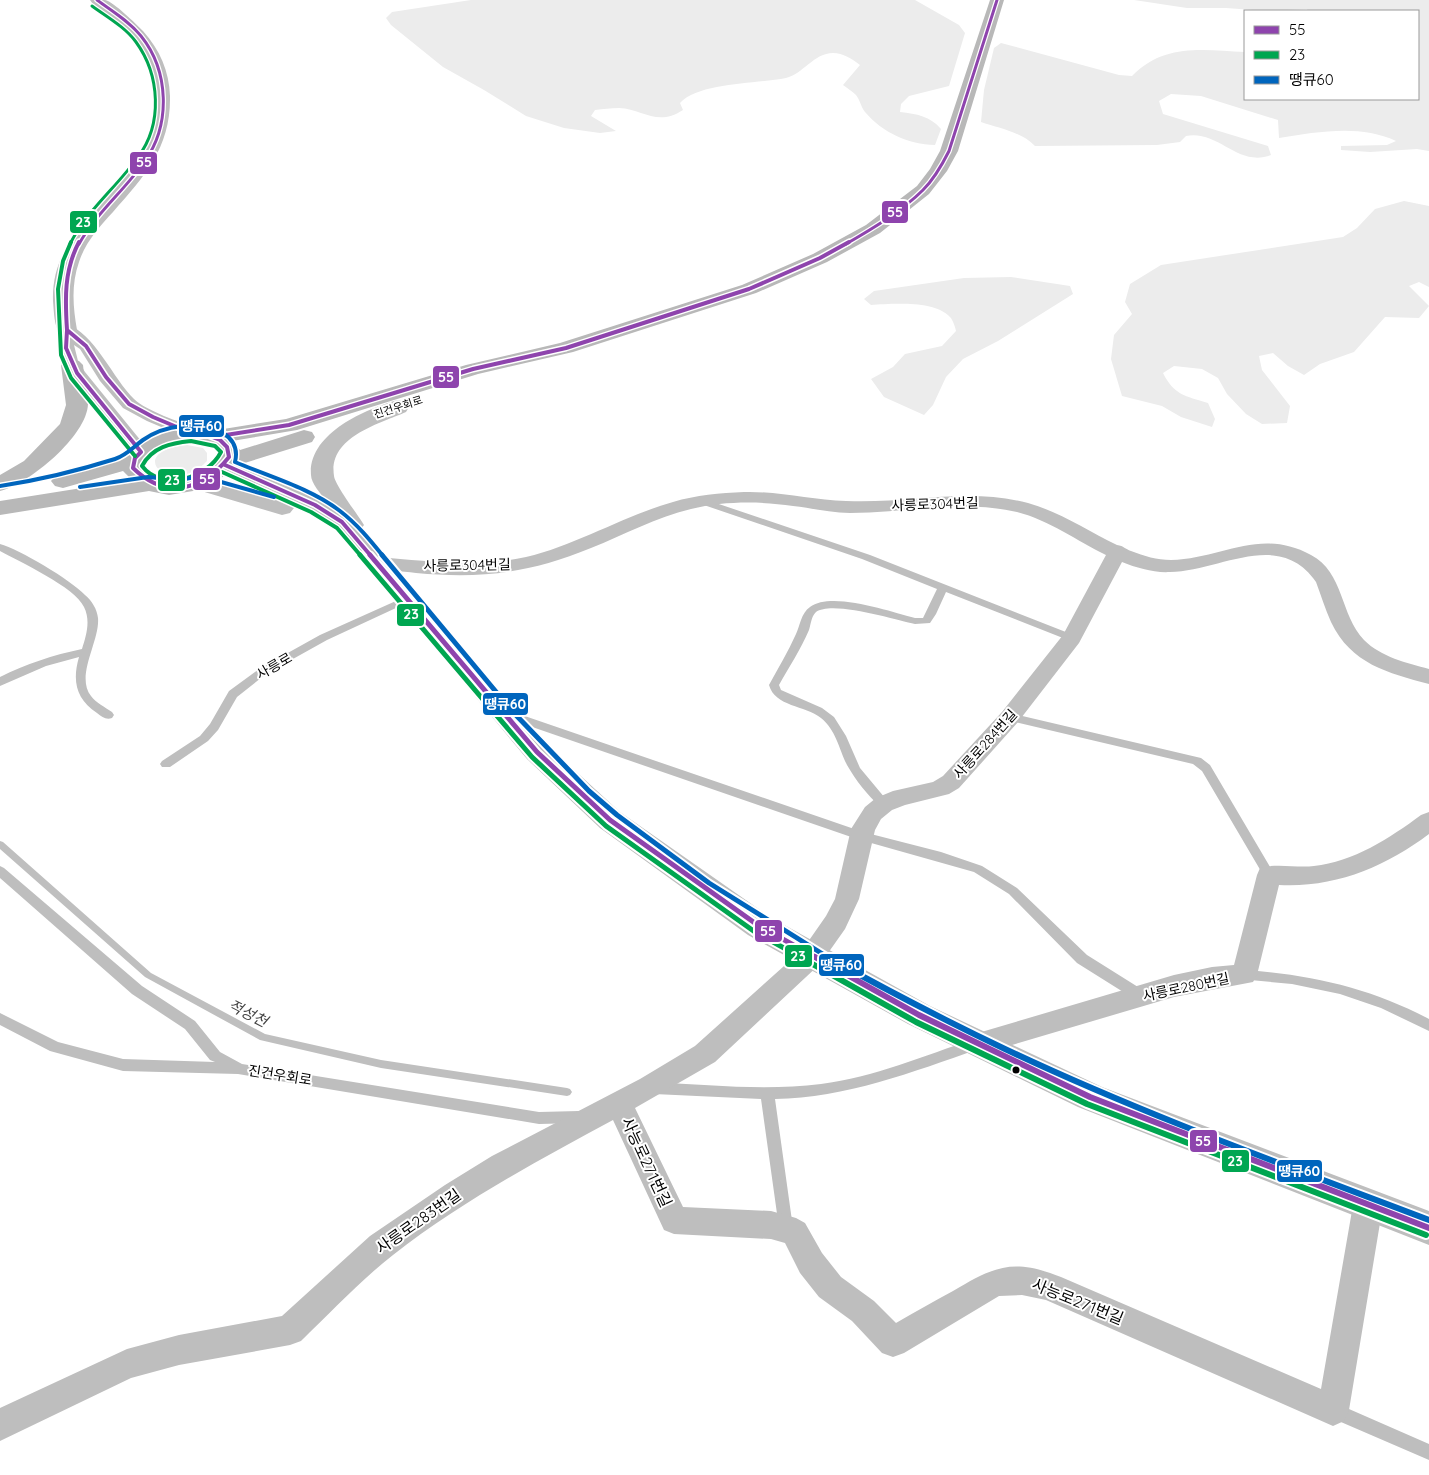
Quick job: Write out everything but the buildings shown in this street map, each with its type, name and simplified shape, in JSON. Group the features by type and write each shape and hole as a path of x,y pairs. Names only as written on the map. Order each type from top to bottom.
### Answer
{"main road":[{"name":"진건우회로","path":"191,433 213,437 289,426 473,369 566,348 749,289 820,258 873,229 923,190 938,171 949,151 997,0"},
{"name":"진건우회로","path":"199,483 214,476 226,463 548,358 566,348"},
{"path":"0,484 32,466 70,426 77,405 72,365"},
{"path":"0,494 102,471 138,455 157,441 173,435 191,433"},
{"path":"213,437 220,440 227,447 229,456 226,463"},
{"path":"138,455 133,468 137,477 148,484 163,488 199,483"},
{"path":"0,508 148,484"}],"street":[{"path":"97,0 141,36 152,52 163,85 162,114 150,155 85,233 73,254 64,279 63,301 67,330 66,349 72,365 132,438 138,455"},
{"path":"67,330 86,346 106,377 129,404 153,417 191,433"},
{"path":"378,564 322,477 323,459 336,439 353,427 398,406"},
{"path":"226,463 315,505 342,522 537,752 610,820 759,926 920,1016 1090,1097 1428,1227"},
{"path":"199,483 266,502 310,519 345,545 378,564"},
{"name":"사릉로304번길","path":"378,564 450,568 517,564 546,558 676,506 701,501 760,497 845,507 950,502 999,503 1042,514 1139,561 1165,566 1183,566 1258,548 1274,548 1290,552 1306,560 1318,570 1332,594 1346,630 1354,643 1366,653 1429,678"},
{"name":"사릉로284번길","path":"812,956 836,922 847,900 861,836 872,813 884,804 901,797 941,788 951,782 1010,717 1072,638 1118,552"},
{"path":"1270,875 1324,874 1352,866 1416,832 1429,821"},
{"name":"사릉로280번길","path":"978,1044 1142,996 1212,978 1244,975 1270,875"},
{"name":"사릉로283번길","path":"0,1425 127,1364 179,1350 290,1330 354,1269 419,1218 502,1165 650,1087 705,1054 812,956"},
{"name":"사능로271번길","path":"609,1108 674,1220 771,1225 786,1228 795,1233 811,1263 830,1287 863,1311 893,1342 994,1283 1012,1279 1028,1280 1050,1287 1333,1410"},
{"path":"1333,1410 1368,1205"}],"lane":[{"path":"701,501 866,557 1072,638"},
{"path":"0,547 74,590 88,605 92,617 92,637 80,674 83,692 91,703 108,715"},
{"path":"884,804 861,780 829,718 781,696 776,692 774,684 814,608 826,604 841,605 915,621 926,620 931,614 943,586"},
{"name":"사릉로","path":"166,764 202,741 214,727 230,697 243,684 271,666 407,599"},
{"path":"0,682 40,663 87,652"},
{"path":"502,713 861,836 941,857 978,869 1013,890 1082,959 1142,996"},
{"path":"1010,717 1197,760 1206,768 1270,875"},
{"name":"진건우회로","path":"0,871 137,990 190,1025 216,1056 240,1069 539,1118 570,1118 609,1108"},
{"path":"1244,975 1276,976 1340,989 1410,1014 1429,1025"},
{"path":"0,1019 55,1047 123,1065 240,1069"},
{"path":"650,1087 768,1094 822,1089 868,1079 978,1044"},
{"path":"768,1094 786,1228"},
{"path":"1333,1410 1429,1452"}],"shaded area":[{"path":"471,0 915,0 959,25 965,33 949,86 909,96 901,104 900,112 923,116 941,129 935,145 906,140 888,131 872,119 864,110 856,95 843,85 860,65 837,53 820,56 792,76 786,78 715,87 701,91 689,96 680,103 683,110 674,115 665,117 650,116 619,108 595,110 591,116 616,131 600,133 564,128 526,116 443,67 391,25 386,18 392,12"},
{"path":"1134,0 1429,0 1429,151 1417,149 1370,152 1341,150 1341,146 1387,145 1396,141 1382,136 1353,131 1323,132 1279,138 1278,120 1201,96 1171,94 1159,101 1163,114 1268,146 1271,155 1259,158 1248,157 1209,138 1198,136 1186,136 1180,142 1157,145 1035,146 1017,134 981,122 984,90 994,48 1001,43 1119,75 1132,76 1144,65 1171,53 1199,50 1244,52 1244,100 1419,100 1419,10 1187,8"},
{"path":"1404,201 1429,206 1429,287 1419,282 1409,286 1429,306 1419,318 1385,317 1354,352 1320,364 1304,375 1288,366 1273,353 1259,356 1262,370 1290,406 1287,423 1262,424 1246,414 1227,394 1218,378 1202,369 1174,366 1163,373 1171,386 1181,394 1208,403 1215,419 1212,427 1181,417 1162,406 1122,396 1111,359 1114,335 1132,314 1125,302 1130,284 1161,265 1343,237 1357,228 1375,209"},
{"path":"1011,277 1070,286 1073,294 998,341 963,359 946,377 933,405 924,415 884,397 871,379 893,367 905,354 942,346 956,331 950,317 934,308 912,304 871,305 864,299 874,291 964,278"},
{"path":"187,445 203,448 207,453 207,461 193,472 180,476 159,470 155,463 157,456 167,449"}],"waterway":[{"name":"적성천","path":"0,844 148,975 263,1037 381,1064 567,1092"}],"transit line":[{"name":"55","path":"67,330 66,286 73,255 92,222 145,161 159,132 163,115 161,81 157,64 150,49 131,26 97,0"},
{"name":"55","path":"213,437 289,425 473,369 566,348 749,289 820,258 873,229 923,190 938,171 949,151 997,0"},
{"name":"23","path":"92,6 127,32 144,54 154,83 155,114 147,143 139,156 85,219 71,242 63,261 58,289 60,349 63,362 71,378 135,456"},
{"name":"55","path":"67,330 86,346 106,377 129,404 153,417 191,433 207,435 220,440 227,447 229,457 220,469 209,478 183,488 169,488 156,485 144,478 133,468 135,458 141,452 77,373 66,348 67,330"},
{"name":"땡큐60","path":"0,486 37,480 115,459 129,453 144,439 155,433 175,427 197,425 217,430 226,435 234,444 236,450 235,462 329,503 351,520 371,541 407,587 536,739 589,791 617,815 709,883 804,945 904,1000 1006,1050 1110,1096 1216,1139 1429,1220"},
{"name":"23","path":"191,441 215,446 221,452 217,460 202,472 182,479 172,480 152,476 142,466 150,454 156,450 176,443 191,441"},
{"name":"55","path":"225,465 315,505 342,522 537,752 610,820 759,926 919,1015 1090,1097 1429,1228"},
{"name":"23","path":"222,472 311,512 337,528 532,757 606,826 755,932 916,1022 1087,1104 1426,1235"},
{"name":"땡큐60","path":"80,487 148,477 180,480 200,476 274,497"}]}
